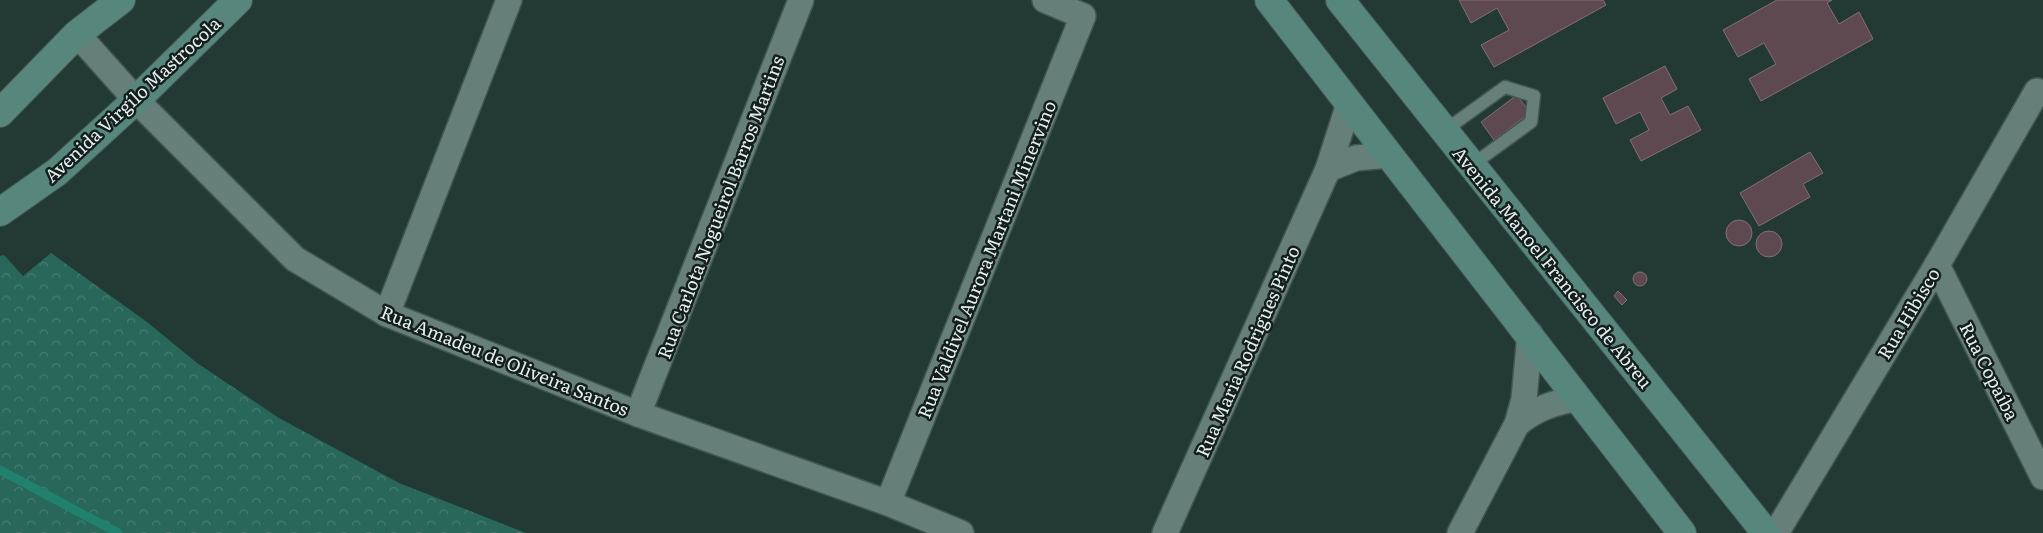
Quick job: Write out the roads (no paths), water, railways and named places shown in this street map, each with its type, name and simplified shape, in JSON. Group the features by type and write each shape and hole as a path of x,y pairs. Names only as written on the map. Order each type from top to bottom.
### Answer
{"main road":[{"path":"0,113 77,34 121,0"},
{"name":"Avenida Virgílo Mastrocola","path":"0,212 57,172 136,100 238,0"},
{"path":"1269,0 1530,334 1682,533"},
{"name":"Avenida Manoel Francisco de Abreu","path":"1340,0 1766,533"}],"street":[{"path":"386,314 509,0"},
{"name":"Rua Carlota Nogueirol Barros Martins","path":"638,414 801,0"},
{"name":"Rua Valdivel Aurora Martani Minervino","path":"888,503 1083,16 1045,0"},
{"name":"Rua Amadeu de Oliveira Santos","path":"77,34 136,100 295,259 386,314 638,414 888,503 961,533"},
{"name":"Rua Hibisco","path":"1776,533 1937,264 2036,91"},
{"name":"Rua Maria Rodrigues Pinto","path":"1165,533 1328,169 1349,104"},
{"path":"1328,169 1356,158 1389,155"},
{"name":"Rua Copaíba","path":"1937,264 2043,477"},
{"path":"1460,533 1517,424 1524,399 1530,334"},
{"path":"1517,424 1534,411 1547,405 1578,398"}],"lane":[{"path":"1444,131 1505,87 1534,96 1532,122 1472,166"}],"waterway":[{"path":"0,470 118,533"}]}
